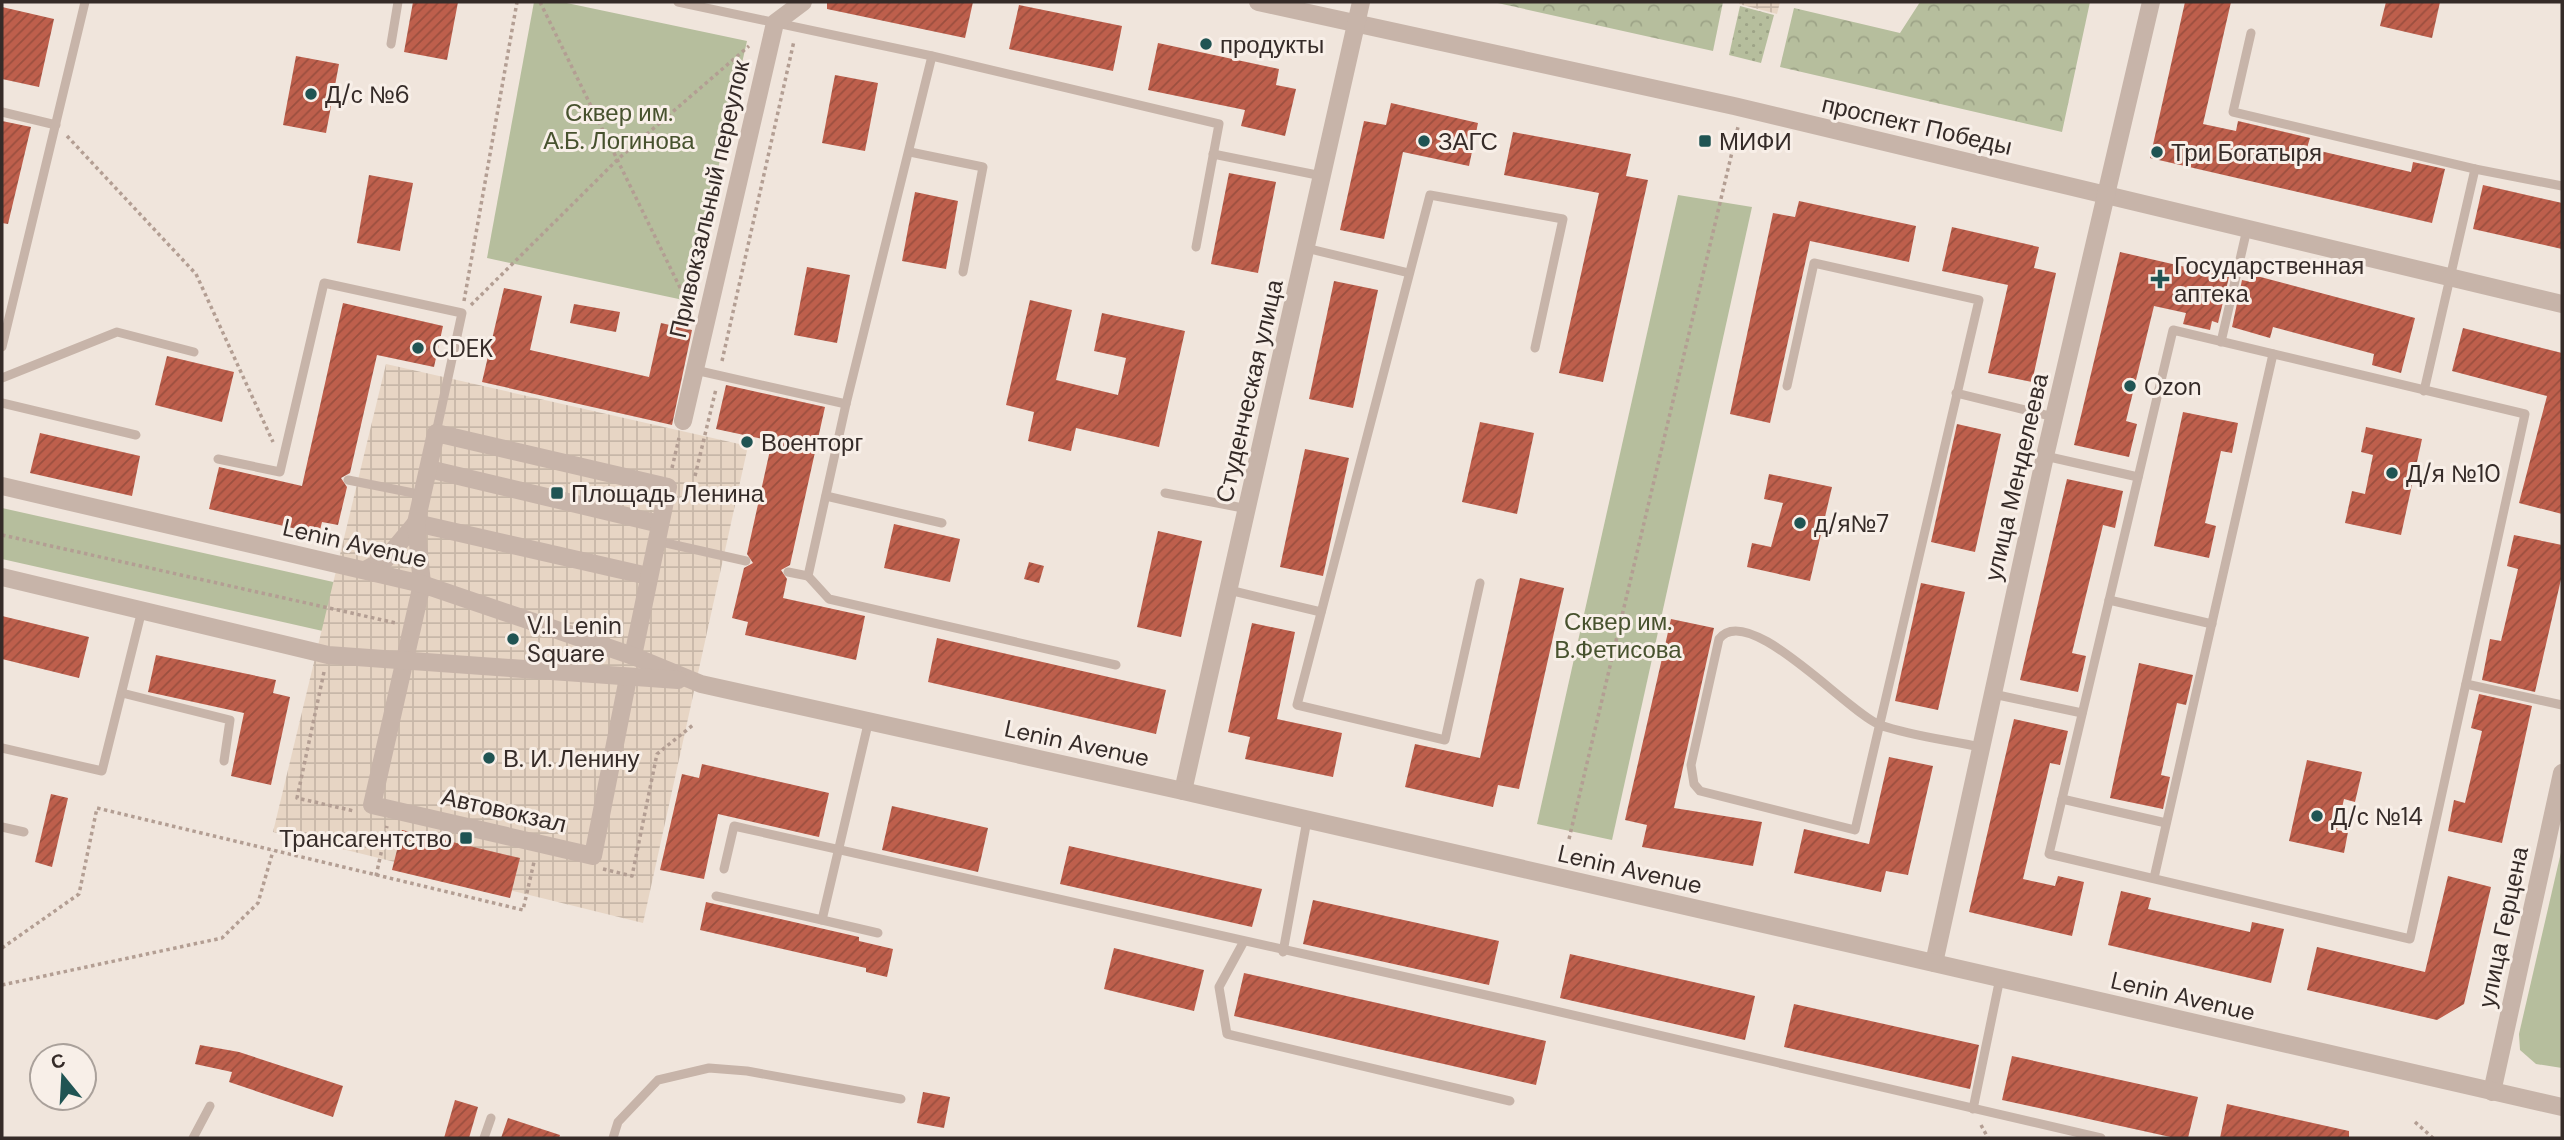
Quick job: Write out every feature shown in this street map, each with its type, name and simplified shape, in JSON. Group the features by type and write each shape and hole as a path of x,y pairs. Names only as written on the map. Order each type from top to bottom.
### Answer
{"street":[{"path":"775,23 803,2"},
{"name":"проспект Победы","path":"1258,2 1734,106 2562,303"},
{"name":"Студенческая улица","path":"1184,791 1361,2"},
{"name":"улица Менделеева","path":"1934,963 2045,456 2151,2"},
{"name":"Привокзальный переулок","path":"683,421 775,23"},
{"path":"404,661 422,584 416,523 436,433 668,487 628,678"},
{"path":"429,469 658,532"},
{"name":"Lenin Avenue","path":"2,486 422,584 633,656 687,681"},
{"path":"365,570 386,559 416,523"},
{"path":"416,523 648,576"},
{"name":"Lenin Avenue","path":"2,577 328,655 687,681 868,724 1184,791 2562,1107"},
{"name":"Автовокзал","path":"404,661 372,805 593,856 628,678"},
{"name":"улица Герцена","path":"2491,1092 2562,773"}],"lane":[{"path":"2,347 85,2"},
{"path":"391,44 398,2"},
{"path":"678,2 932,56 1219,124 1196,247"},
{"path":"2250,33 2233,112 2474,169 2562,186"},
{"path":"808,576 846,404 932,56"},
{"path":"2,112 55,125"},
{"path":"910,152 983,167 963,272"},
{"path":"1213,155 1322,176"},
{"path":"2424,391 2474,169"},
{"path":"1480,583 1444,740 1297,705 1430,195 1563,219 1535,348"},
{"path":"2221,342 2247,229"},
{"path":"1306,248 1409,273"},
{"path":"1787,386 1814,263 1979,300 1877,724 1855,830 1700,791 1694,784 1691,765 1719,639 1734,628 1760,636 1877,724 1980,747"},
{"path":"218,459 280,472 324,283 461,313 436,433"},
{"path":"2173,330 2273,354 2525,414 2410,939 2049,854 2173,330"},
{"path":"2,378 117,332 194,352"},
{"path":"2154,878 2273,354"},
{"path":"695,370 846,404"},
{"path":"1956,393 2054,417"},
{"path":"2,403 136,435"},
{"path":"2045,456 2138,477"},
{"path":"348,480 422,495"},
{"path":"1165,493 1248,509"},
{"path":"826,496 942,523"},
{"path":"658,532 746,561"},
{"path":"788,572 808,576 829,599 1116,665"},
{"path":"1229,590 1321,612"},
{"path":"2109,600 2212,624"},
{"path":"2,748 102,771 142,610"},
{"path":"2466,684 2562,705"},
{"path":"122,693 230,720 224,761"},
{"path":"1993,695 2082,713"},
{"path":"822,920 868,724"},
{"path":"2062,799 2166,823"},
{"path":"1283,952 1307,820"},
{"path":"724,869 734,826 838,852 1517,1002 2101,1138"},
{"path":"2,827 24,832"},
{"path":"716,896 878,933"},
{"path":"1243,943 1219,987 1227,1034 1510,1101"},
{"path":"1973,1109 2000,978"},
{"path":"612,1138 618,1122 658,1080 709,1068 747,1071 901,1100"},
{"path":"192,1138 210,1106"},
{"path":"484,1138 491,1118"}],"path":[{"path":"461,313 517,2"},
{"path":"540,2 702,334"},
{"path":"461,313 618,159 775,23"},
{"path":"695,475 797,29"},
{"path":"55,125 196,274 282,463"},
{"path":"1569,839 1738,127"},
{"path":"668,487 683,421"},
{"path":"2,535 412,626"},
{"path":"324,672 297,798 362,813"},
{"path":"2,948 79,894 97,808 376,876 388,819"},
{"path":"2,985 222,938 258,903 273,851"},
{"path":"2415,1122 2433,1138"}],"green space":[{"name":"Сквер им. А.Б. Логинова","path":"534,2 562,2 747,41 688,301 487,258"},
{"path":"1493,2 1723,2 1713,51"},
{"path":"1920,2 2090,2 2062,132 1780,67 1794,8 1900,33"},
{"path":"1740,6 1774,15 1761,63 1729,55"},
{"name":"Сквер им. В.Фетисова","path":"1678,195 1752,207 1612,840 1537,824"},
{"path":"2,508 378,592 367,641 2,559"},
{"path":"2562,848 2562,1068 2536,1064 2520,1050 2519,1034"}],"shaded area":[{"path":"1739,2 1780,2 1777,14"},
{"name":"V.I. Lenin Square","path":"386,364 748,446 643,923 273,832"}],"building":[{"path":"413,2 458,2 447,60 404,52"},
{"path":"827,2 973,2 965,38 827,9"},
{"path":"2185,2 2231,2 2203,124 2236,131 2238,121 2310,138 2307,148 2411,172 2413,162 2445,169 2432,223 2150,158"},
{"path":"2386,2 2440,2 2432,38 2380,26"},
{"path":"1019,5 1122,26 1113,71 1009,49"},
{"path":"2,7 54,19 39,87 2,79"},
{"path":"1158,43 1279,69 1276,85 1296,89 1285,136 1241,126 1245,110 1148,90"},
{"name":"Д/с №6","path":"296,56 339,64 326,133 283,125"},
{"path":"835,75 878,83 865,151 822,143"},
{"path":"1391,103 1478,123 1469,166 1403,152 1384,239 1340,230 1364,121 1386,125"},
{"path":"2,121 31,127 8,224 2,223"},
{"path":"1513,132 1631,154 1626,176 1648,180 1603,382 1559,373 1599,193 1504,175"},
{"path":"1229,173 1276,182 1258,273 1211,264"},
{"path":"369,175 413,183 400,251 357,243"},
{"path":"2483,185 2562,203 2562,249 2473,229"},
{"path":"915,192 958,201 946,269 902,261"},
{"path":"1799,201 1916,226 1909,262 1810,241 1770,423 1730,414 1773,213 1795,217"},
{"path":"1952,227 2039,247 2034,268 2056,273 2032,382 1988,373 2008,285 1942,271"},
{"path":"2120,252 2229,277 2218,323 2212,321 2210,330 2183,324 2186,313 2154,306 2126,421 2137,424 2129,457 2074,445"},
{"path":"807,267 850,275 837,343 794,335"},
{"path":"2253,275 2415,318 2401,373 2372,365 2374,354 2273,327 2270,338 2232,327 2242,280 2251,282"},
{"path":"1334,281 1378,290 1353,408 1309,399"},
{"path":"504,288 542,296 530,350 649,377 661,323 692,330 672,425 482,382"},
{"path":"1030,300 1072,310 1056,380 1118,395 1126,358 1094,351 1102,313 1185,331 1159,447 1076,428 1071,451 1028,441 1034,412 1006,405"},
{"path":"343,303 443,326 434,367 377,355 350,473 341,478 347,487 338,525 322,522 319,534 209,509 219,467 302,486"},
{"path":"574,304 620,312 616,332 570,323"},
{"path":"2463,328 2562,353 2562,514 2519,503 2547,396 2452,371"},
{"path":"167,356 234,372 222,422 155,405"},
{"path":"726,385 825,407 790,565 781,570 787,579 783,598 865,616 856,660 745,635 748,622 732,618 744,568 753,563 747,554 772,441 716,429"},
{"path":"2183,412 2238,423 2232,453 2221,451 2205,523 2216,526 2209,558 2154,546"},
{"path":"1480,422 1534,433 1517,514 1462,502"},
{"path":"1957,424 2001,434 1975,552 1931,542"},
{"name":"Д/я №10","path":"2366,427 2422,439 2401,535 2345,523 2352,491 2365,494 2373,455 2361,452"},
{"path":"40,433 140,456 132,496 30,473"},
{"path":"1305,449 1349,458 1323,576 1280,567"},
{"name":"д/я№7","path":"1769,474 1832,487 1810,581 1747,567 1752,543 1771,547 1783,503 1764,499"},
{"path":"2067,479 2123,491 2115,528 2103,525 2072,653 2086,656 2078,692 2020,680"},
{"path":"894,524 960,539 950,582 884,568"},
{"path":"1158,531 1202,541 1181,637 1137,627"},
{"path":"2514,535 2562,545 2562,575 2535,692 2482,680 2490,639 2501,641 2518,569 2507,566"},
{"path":"1029,562 1044,566 1039,583 1024,579"},
{"path":"1520,578 1564,588 1519,789 1498,785 1493,807 1405,787 1415,744 1480,758"},
{"path":"1921,583 1965,592 1938,710 1895,701"},
{"path":"2,616 89,637 79,678 2,659"},
{"path":"1671,619 1714,628 1674,808 1762,822 1753,866 1642,847 1647,825 1625,820"},
{"path":"1252,623 1295,632 1277,719 1342,733 1333,777 1245,759 1250,737 1228,732"},
{"path":"937,638 1166,690 1156,734 928,682"},
{"path":"156,655 276,680 273,693 290,697 271,785 231,776 244,713 148,692"},
{"path":"2139,663 2193,675 2186,705 2177,703 2161,775 2170,777 2163,809 2110,798"},
{"path":"2479,694 2532,706 2502,843 2448,831 2454,800 2465,803 2482,731 2471,728"},
{"path":"2014,719 2068,731 2060,765 2050,763 2023,879 2055,886 2058,876 2084,882 2072,936 1969,912"},
{"path":"1889,757 1933,766 1908,875 1886,871 1881,892 1794,873 1804,829 1869,844"},
{"name":"Д/с №14","path":"2307,760 2362,772 2355,802 2344,799 2337,830 2348,832 2344,853 2289,841"},
{"path":"702,764 829,793 819,837 718,814 704,879 660,870 682,774 699,778"},
{"path":"51,794 68,798 52,867 35,862"},
{"path":"892,806 988,828 978,872 882,850"},
{"path":"402,830 520,858 510,898 392,870"},
{"path":"1069,846 1262,889 1252,927 1060,884"},
{"path":"2448,876 2491,887 2464,1004 2437,1020 2307,990 2317,947 2425,972"},
{"path":"2121,891 2151,898 2148,909 2250,932 2252,922 2284,929 2271,983 2108,945"},
{"path":"1313,900 1499,941 1489,985 1303,944"},
{"path":"706,902 859,937 859,941 893,949 887,977 866,972 866,968 700,930"},
{"path":"1114,948 1204,970 1194,1011 1104,989"},
{"path":"1570,954 1755,996 1745,1040 1560,998"},
{"path":"1244,973 1546,1041 1536,1085 1234,1016"},
{"path":"1794,1004 1979,1045 1970,1089 1784,1047"},
{"path":"200,1045 239,1052 343,1086 333,1117 229,1082 232,1072 195,1064"},
{"path":"2012,1056 2198,1097 2188,1138 2175,1138 2002,1100"},
{"path":"923,1092 950,1097 944,1128 917,1123"},
{"path":"455,1100 478,1107 469,1138 444,1138"},
{"path":"2227,1104 2349,1131 2349,1138 2220,1138"},
{"path":"508,1118 560,1135 559,1138 501,1138"}],"place":[{"name":"продукты","path":"1206,44"},
{"name":"Д/с №6","path":"311,94"},
{"name":"ЗАГС","path":"1424,141"},
{"name":"МИФИ","path":"1705,141"},
{"name":"Три Богатыря","path":"2157,152"},
{"name":"Государственная аптека","path":"2160,279"},
{"name":"CDEK","path":"418,348"},
{"name":"Ozon","path":"2130,386"},
{"name":"Военторг","path":"747,442"},
{"name":"Д/я №10","path":"2392,473"},
{"name":"Площадь Ленина","path":"557,493"},
{"name":"д/я№7","path":"1800,523"},
{"name":"V.I. Lenin Square","path":"513,639"},
{"name":"В. И. Ленину","path":"489,758"},
{"name":"Д/с №14","path":"2317,816"},
{"name":"Трансагентство","path":"466,838"}]}
